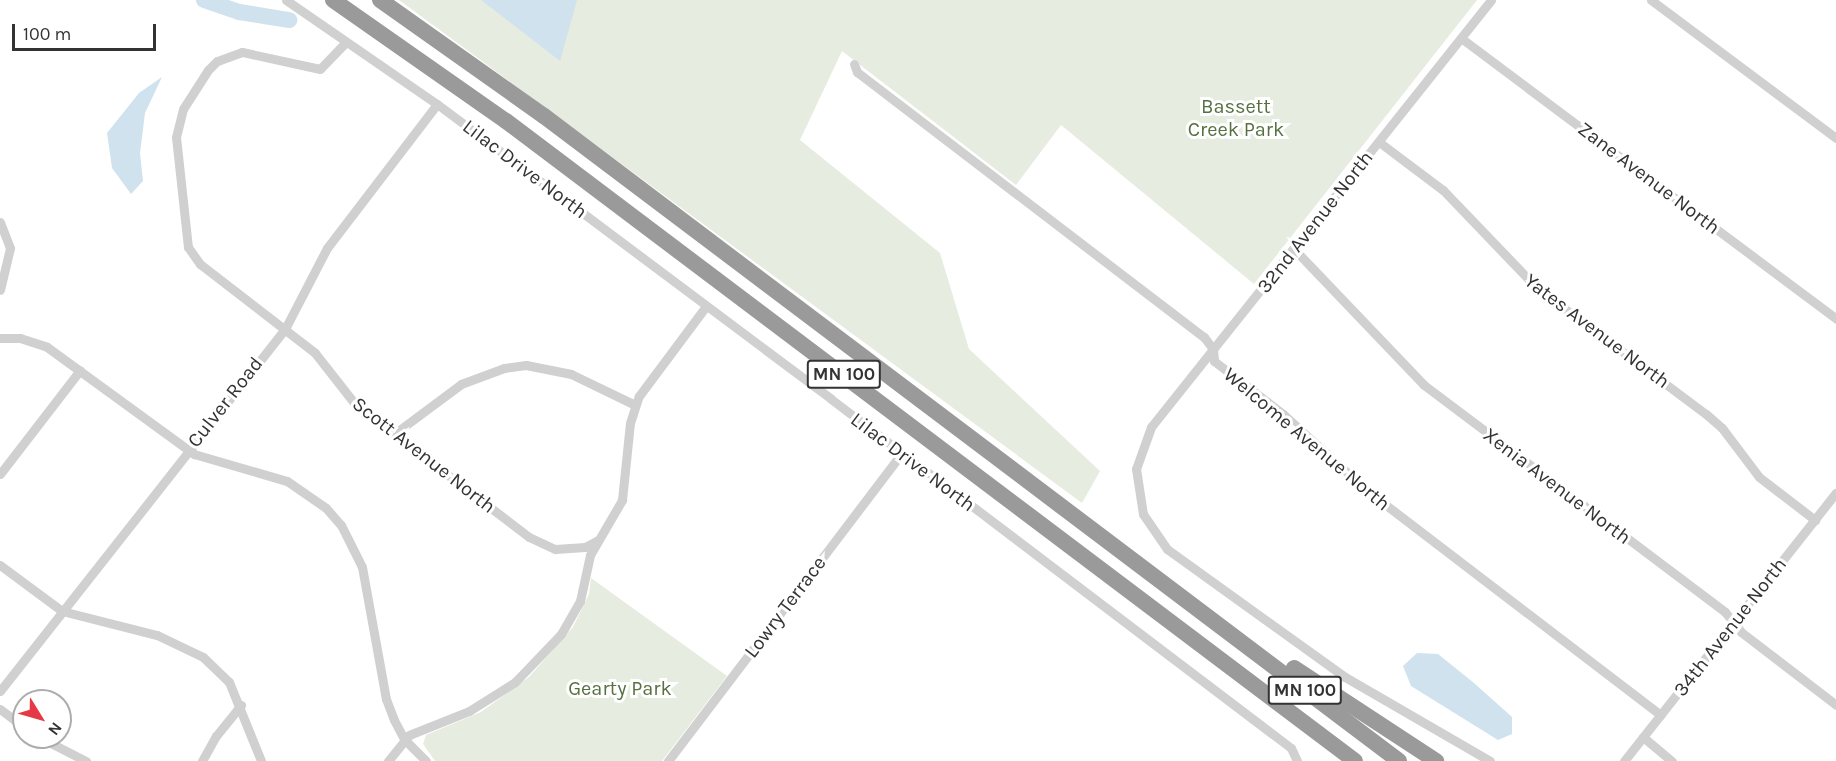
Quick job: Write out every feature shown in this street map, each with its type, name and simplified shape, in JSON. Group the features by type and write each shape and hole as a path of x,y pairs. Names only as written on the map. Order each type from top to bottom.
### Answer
{"highway":[{"name":"MN 100","path":"333,0 515,128 1352,759"},
{"name":"MN 100","path":"380,0 544,116 1399,761"},
{"path":"1211,618 1281,658 1349,707 1436,761"}],"street":[{"name":"Lilac Drive North","path":"286,0 437,104 902,453 1282,742 1297,760"},
{"name":"32nd Avenue North","path":"1490,761 1345,677 1167,549 1152,533 1136,490 1141,445 1150,427 1491,0"},
{"path":"1651,0 1836,138"},
{"name":"Zane Avenue North","path":"1461,38 1836,319"},
{"name":"Scott Avenue North","path":"346,42 320,69 242,52 217,61 208,70 183,109 176,137 188,247 200,264 315,353 355,404 542,545 570,550 598,540"},
{"name":"Welcome Avenue North","path":"854,64 857,72 1204,337 1213,349 1214,361 1283,414 1365,489 1661,715"},
{"name":"Culver Road","path":"0,691 284,329 327,248 437,104"},
{"name":"Yates Avenue North","path":"1378,142 1443,190 1536,287 1706,414 1722,428 1759,477 1815,520"},
{"path":"0,222 10,248 0,290"},
{"name":"Xenia Avenue North","path":"1294,249 1424,385 1734,622 1836,705"},
{"path":"388,761 404,739 492,698 550,648 580,601 590,555 598,540 609,528 622,500 635,405 706,306"},
{"path":"0,338 35,342 80,370 188,450 287,481 308,493 341,525 362,567 386,699 404,739 426,761"},
{"path":"394,434 461,384 482,374 515,367 571,374 635,405"},
{"path":"0,474 80,370"},
{"name":"Lowry Terrace","path":"668,761 902,453"},
{"name":"34th Avenue North","path":"1624,761 1815,520 1832,507 1836,493"},
{"path":"0,566 62,611 157,635 190,648 222,673 241,705 261,761"},
{"path":"202,761 216,736 241,705"},
{"path":"1643,737 1672,761"},
{"path":"62,749 86,761"}],"green space":[{"name":"Bassett Creek Park","path":"399,0 1477,0 1254,284 1061,125 1016,185 842,51 800,140 940,253 969,349 1100,471 1082,503"},
{"name":"Gearty Park","path":"591,578 727,676 662,761 435,761 423,744 426,735 481,712 529,677 573,627 589,594"}],"water":[{"path":"481,0 577,0 560,61"},
{"path":"162,77 145,113 140,153 143,181 131,194 112,168 107,133 139,93"},
{"path":"1417,653 1438,654 1474,683 1512,717 1512,734 1498,740 1411,686 1403,666"}],"waterway":[{"path":"204,0 239,12 289,20"}]}
